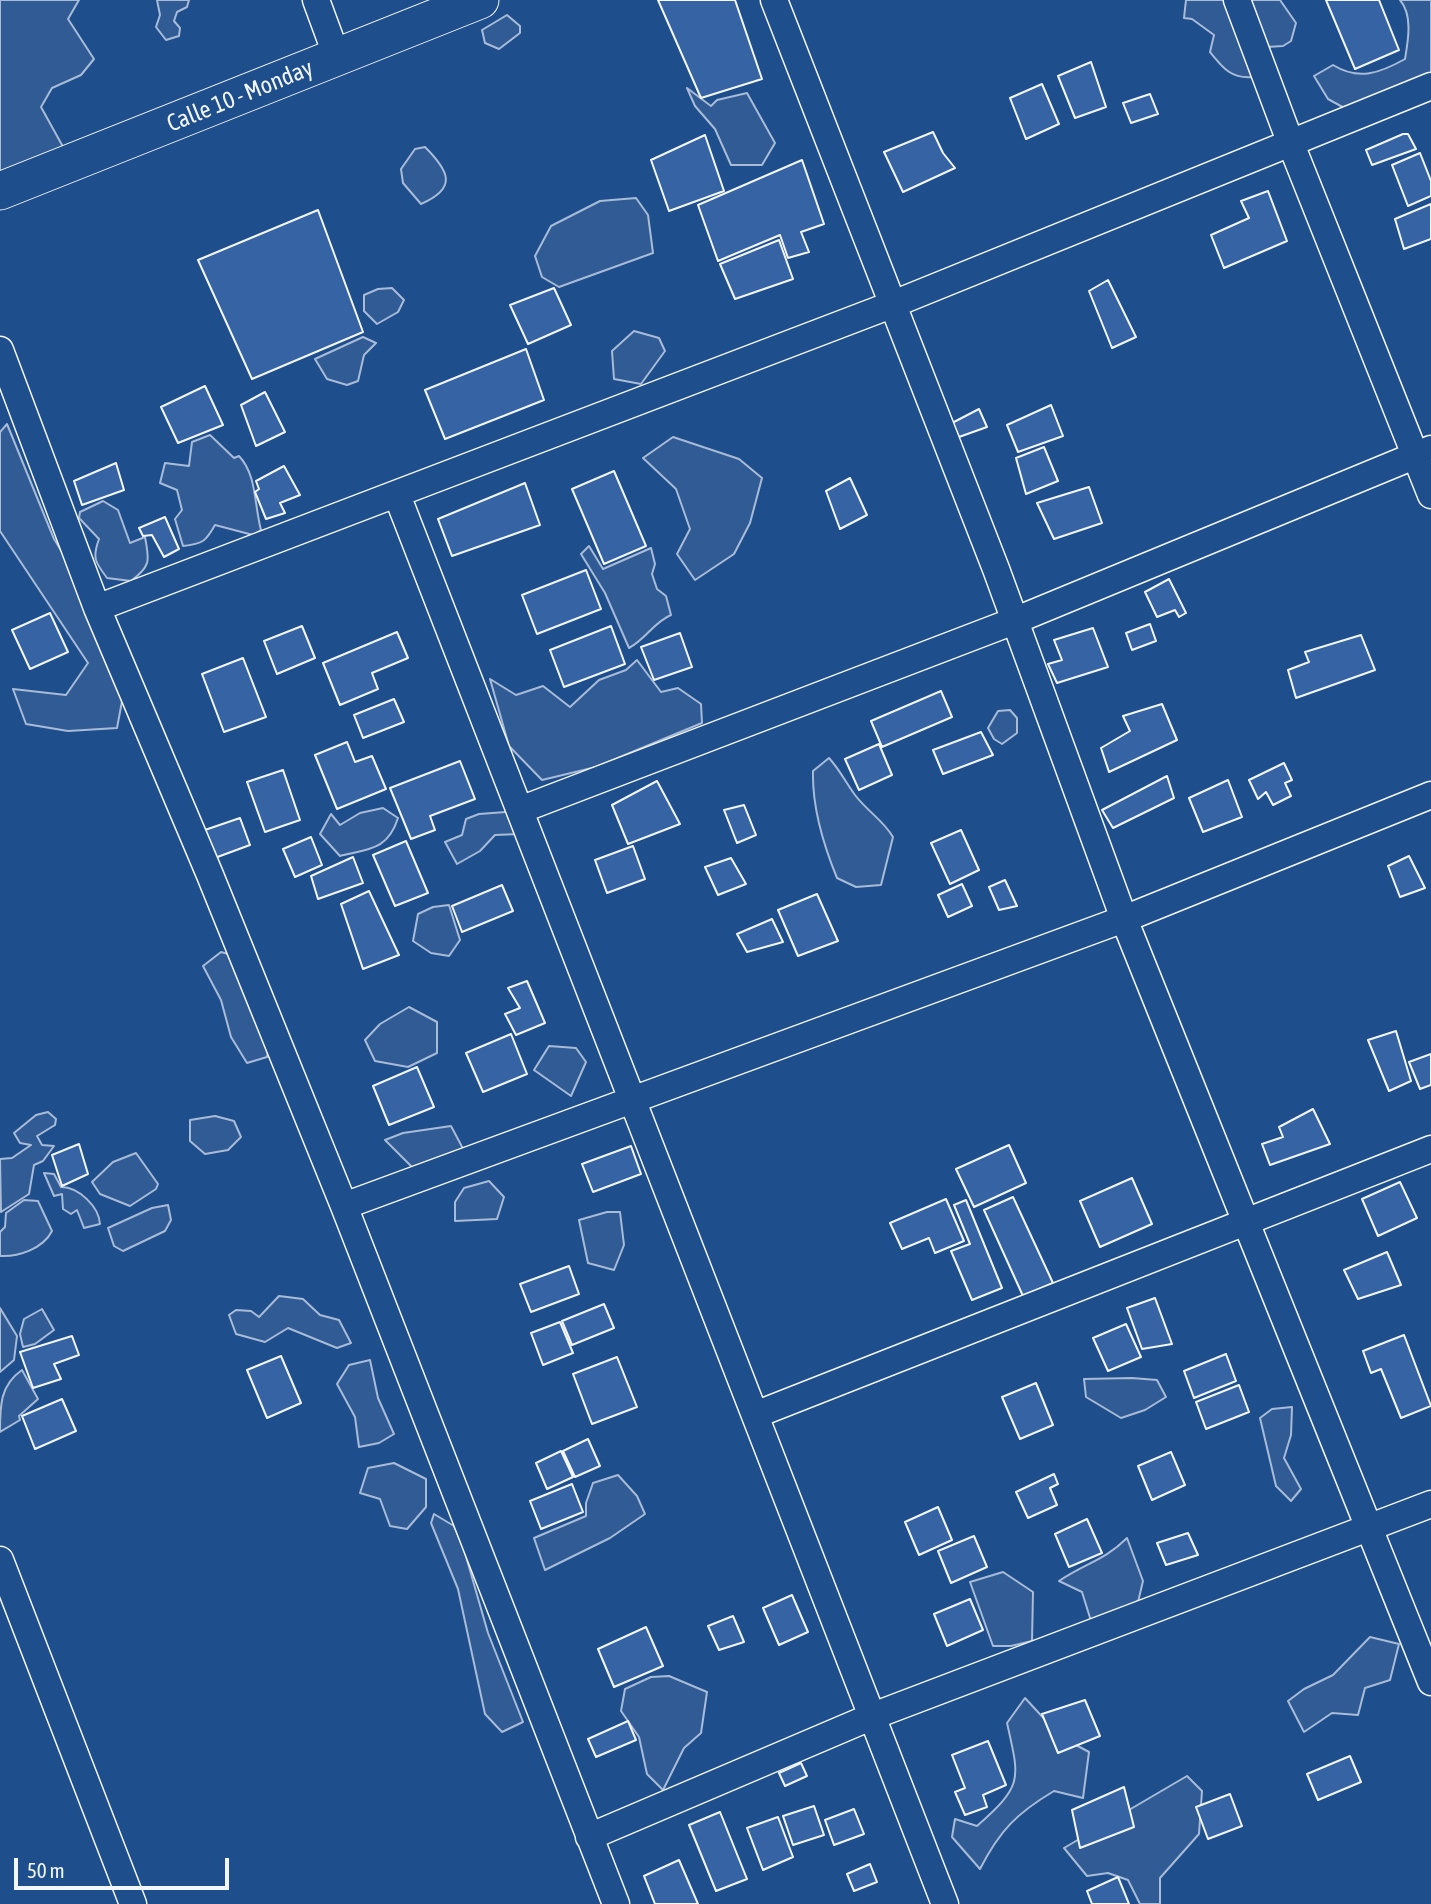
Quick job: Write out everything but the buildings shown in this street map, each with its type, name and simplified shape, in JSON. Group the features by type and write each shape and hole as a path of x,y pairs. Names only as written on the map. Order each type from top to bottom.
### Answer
{"street":[{"path":"316,0 337,57"},
{"name":"Calle 10 - Monday","path":"0,191 480,0"},
{"path":"774,0 1014,621 1124,919 1431,1682"},
{"path":"1237,0 1291,144 1423,452 1431,495"},
{"path":"97,608 891,305 1431,86"},
{"path":"0,350 97,608 210,875 344,1206 616,1904"},
{"path":"520,810 1014,621 1423,452"},
{"path":"397,495 945,1904"},
{"path":"344,1206 1124,919 1431,795"},
{"path":"755,1415 1431,1149"},
{"path":"589,1837 873,1716 1370,1530 1431,1504"},
{"path":"0,1560 133,1904"}],"shaded area":[{"path":"0,0 79,0 68,19 94,59 81,75 52,88 41,107 67,154 0,184"},
{"path":"157,0 189,0 187,7 177,12 174,21 180,28 179,36 166,40 156,27 160,15"},
{"path":"1186,0 1227,0 1253,77 1233,74 1219,63 1210,52 1214,35 1192,19 1184,18"},
{"path":"1245,0 1280,0 1296,23 1291,41 1283,46 1267,47"},
{"path":"1400,0 1431,0 1431,77 1348,110 1328,99 1314,76 1333,65 1361,74 1387,68 1405,59 1408,21"},
{"path":"507,15 520,26 520,33 499,49 485,43 482,30"},
{"path":"687,88 711,106 717,100 747,93 775,143 762,165 731,165 715,129 695,106"},
{"path":"425,147 440,164 446,178 441,192 421,204 403,183 401,169 415,149"},
{"path":"636,198 648,215 653,253 559,287 542,277 535,256 551,226 600,201"},
{"path":"392,288 404,300 398,312 377,324 364,311 364,295 378,289"},
{"path":"634,331 659,338 665,351 641,384 614,379 612,351"},
{"path":"363,337 376,343 364,355 358,381 347,385 327,379 315,359"},
{"path":"7,424 54,539 97,608 123,696 117,728 68,731 26,724 13,689 66,695 88,663 0,531 0,432"},
{"path":"210,435 234,458 239,456 245,464 252,481 261,530 253,535 215,525 203,541 183,546 175,519 182,510 177,490 160,483 165,463 189,466 192,442"},
{"path":"673,437 739,459 762,478 750,523 734,554 695,580 677,554 690,529 676,489 643,458"},
{"path":"103,501 118,510 130,543 145,537 146,566 131,581 107,578 96,560 99,539 79,518 80,512"},
{"path":"589,546 603,569 651,548 655,564 652,574 657,589 666,596 671,615 629,648 605,593 581,554"},
{"path":"637,660 661,692 678,688 701,704 702,723 596,767 542,780 509,746 490,679 516,695 543,686 570,707 599,680 626,670"},
{"path":"1010,710 1017,718 1017,733 1002,744 994,739 988,728 998,711"},
{"path":"829,758 855,795 893,837 881,885 856,887 837,878 819,826 813,785 813,771"},
{"path":"383,808 398,818 389,836 376,846 340,856 320,834 331,814 340,825 360,813"},
{"path":"519,811 519,834 495,835 480,851 457,864 445,842 462,835 466,819 479,814"},
{"path":"449,905 460,940 449,956 431,953 413,941 418,914 433,907"},
{"path":"221,952 236,956 273,1028 267,1057 247,1063 231,1037 221,1000 203,966"},
{"path":"409,1007 437,1022 437,1053 408,1067 375,1061 365,1040 380,1024"},
{"path":"549,1046 576,1048 586,1062 571,1096 534,1070"},
{"path":"48,1112 56,1119 55,1125 37,1136 42,1145 54,1146 43,1161 34,1165 29,1194 1,1212 0,1159 12,1158 31,1145 20,1143 14,1133 36,1115"},
{"path":"215,1116 234,1121 241,1137 228,1150 205,1154 190,1141 190,1120"},
{"path":"451,1126 469,1160 414,1169 385,1140 403,1133"},
{"path":"136,1153 158,1184 156,1189 130,1206 100,1194 92,1182 113,1162"},
{"path":"44,1173 54,1174 61,1187 75,1190 87,1199 96,1211 100,1224 84,1228 77,1210 71,1214 63,1209 62,1194 54,1196"},
{"path":"489,1181 504,1197 497,1219 455,1221 455,1202 464,1188"},
{"path":"24,1200 38,1201 52,1231 43,1243 29,1251 0,1256 0,1232 5,1227 6,1213"},
{"path":"168,1205 171,1220 165,1231 123,1251 114,1246 108,1228 152,1208"},
{"path":"607,1212 620,1212 624,1245 614,1270 588,1263 579,1220"},
{"path":"279,1296 303,1299 320,1315 339,1320 351,1343 337,1348 288,1328 265,1342 236,1334 229,1315 236,1310 251,1311 259,1317"},
{"path":"0,1308 17,1336 14,1360 0,1372"},
{"path":"42,1309 54,1330 35,1344 23,1347 20,1334 24,1319"},
{"path":"370,1360 378,1398 394,1434 379,1443 359,1447 355,1417 337,1384 349,1365"},
{"path":"22,1370 38,1399 19,1416 20,1420 0,1432 1,1405 5,1389"},
{"path":"1084,1379 1157,1380 1166,1397 1145,1410 1121,1418 1086,1397"},
{"path":"1292,1407 1291,1435 1284,1458 1301,1489 1291,1501 1276,1486 1260,1418 1272,1409"},
{"path":"394,1463 426,1479 426,1507 407,1529 390,1526 380,1499 360,1493 368,1468"},
{"path":"618,1475 637,1496 645,1514 610,1538 545,1570 534,1538 586,1516 586,1503 593,1483"},
{"path":"434,1514 454,1526 463,1546 488,1633 523,1722 502,1732 485,1714 458,1589 431,1523"},
{"path":"1127,1538 1143,1581 1138,1602 1091,1621 1082,1592 1059,1581 1110,1552"},
{"path":"1003,1572 1033,1592 1032,1641 1011,1646 993,1646 970,1582"},
{"path":"1370,1637 1399,1644 1390,1680 1365,1688 1358,1715 1332,1713 1304,1732 1288,1701 1304,1689 1333,1675"},
{"path":"669,1676 707,1692 701,1733 684,1748 663,1790 647,1774 639,1737 621,1711 625,1689 651,1677"},
{"path":"1025,1698 1061,1737 1089,1752 1083,1798 1054,1791 1041,1799 1002,1833 980,1869 952,1837 955,1819 977,1826 1010,1791 1015,1770 1007,1723"},
{"path":"1187,1776 1202,1791 1199,1834 1160,1878 1160,1904 1140,1904 1128,1880 1108,1873 1087,1876 1064,1848"}]}
